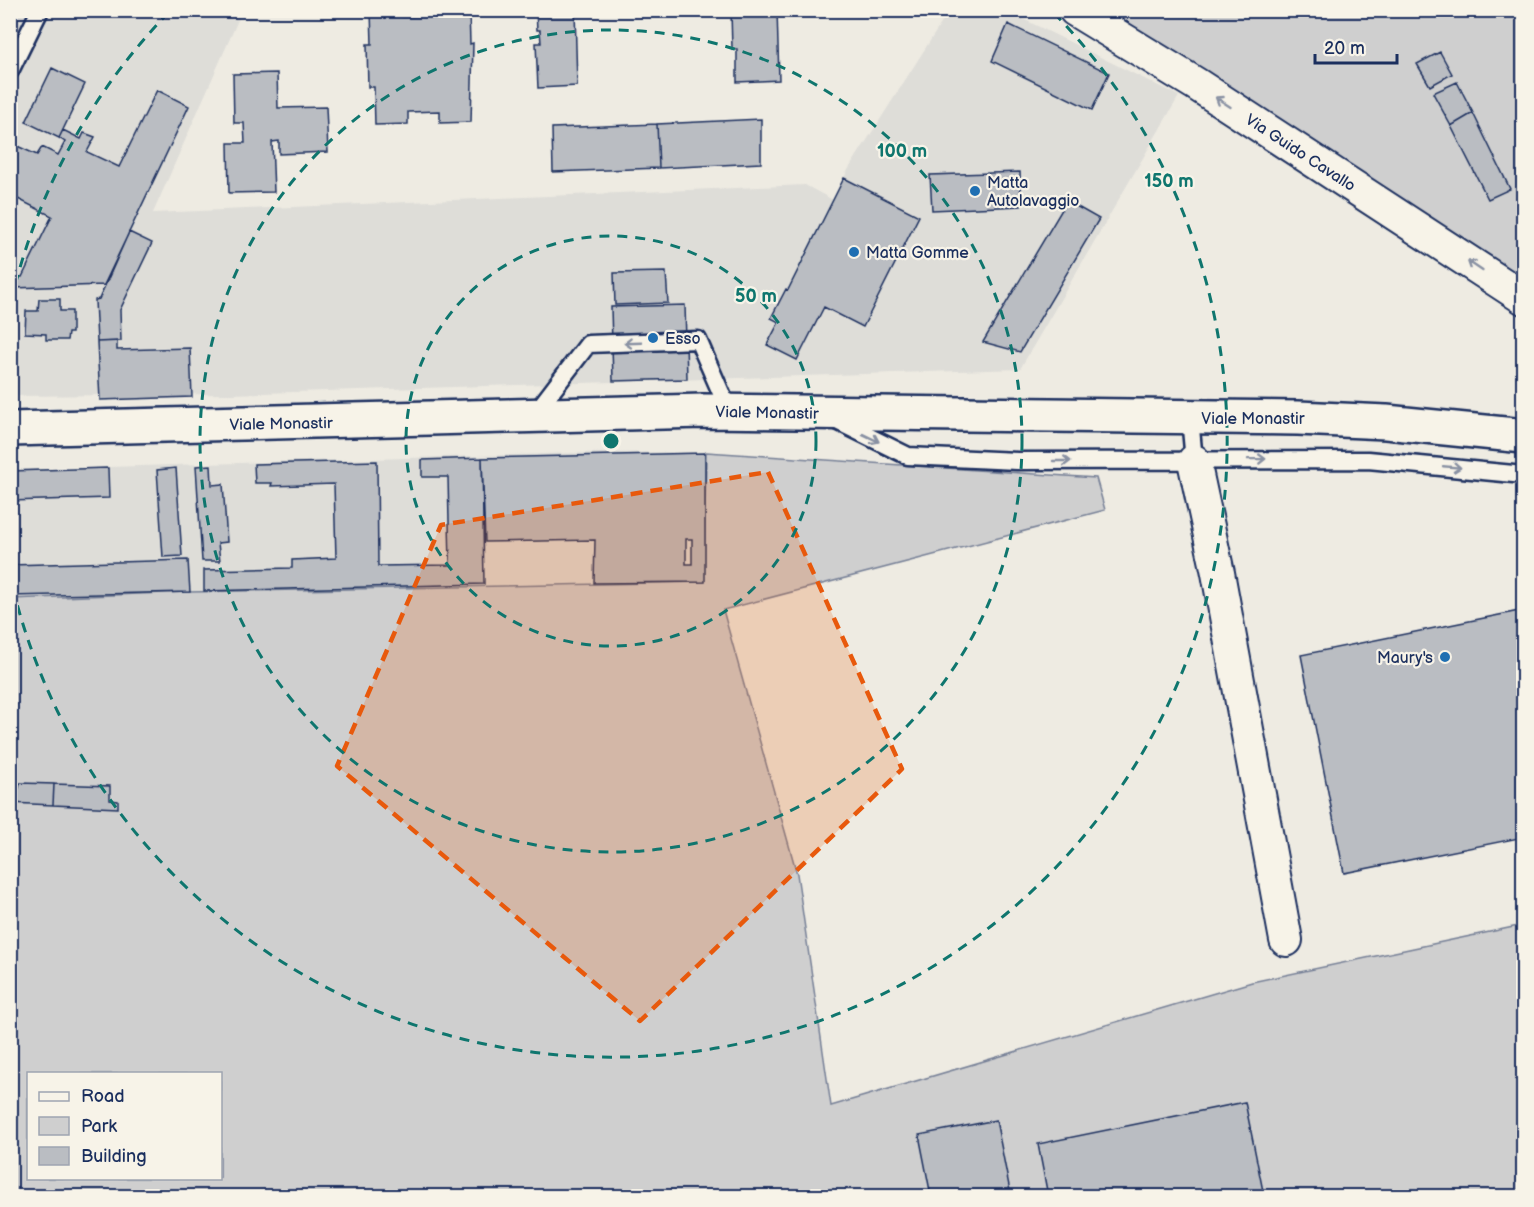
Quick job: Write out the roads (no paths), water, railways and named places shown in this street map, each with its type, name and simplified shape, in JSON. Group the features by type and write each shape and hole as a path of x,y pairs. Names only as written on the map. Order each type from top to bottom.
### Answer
{"main road":[{"name":"Viale Monastir","path":"10,429 729,411 1298,417 1386,422 1524,436"}],"street":[{"name":"Via Guido Cavallo","path":"1075,10 1196,84 1524,298"},
{"path":"1194,461 1218,573 1286,940"}],"lane":[{"path":"10,71 40,10"},
{"path":"533,416 588,345 699,340 729,411"},
{"path":"818,413 908,456 1017,461 1368,460 1524,475"},
{"path":"1190,417 1194,461"}],"place":[{"name":"Matta Autolavaggio","path":"975,191"},
{"name":"Matta Gomme","path":"854,252"},
{"name":"Esso","path":"653,338"},
{"name":"Maury's","path":"1445,657"}]}
